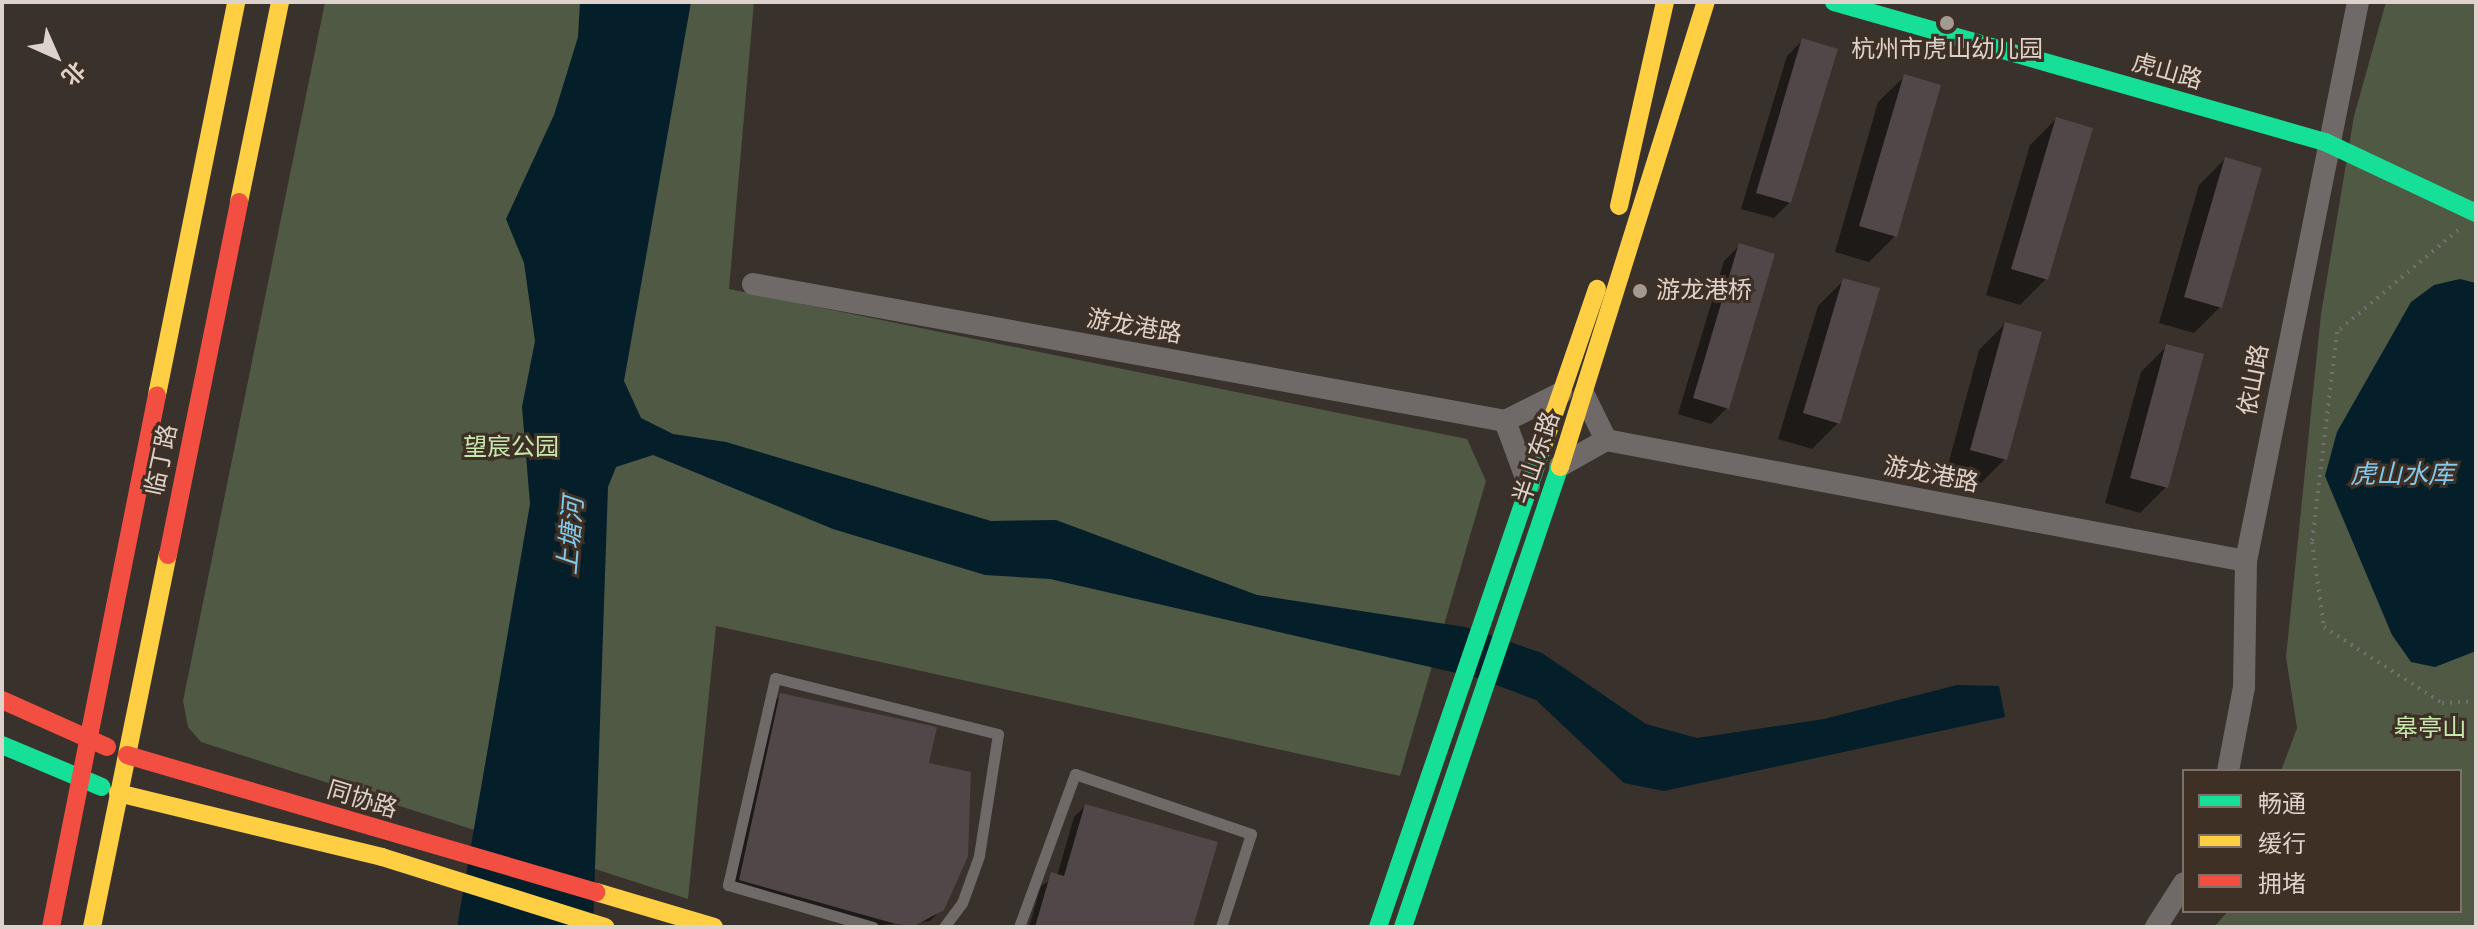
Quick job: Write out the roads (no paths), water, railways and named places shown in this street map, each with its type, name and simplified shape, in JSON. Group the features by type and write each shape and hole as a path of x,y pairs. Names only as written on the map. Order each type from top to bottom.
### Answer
{"main road":[{"name":"临丁路","path":"51,927 85,738 236,2"},
{"name":"临丁路","path":"92,927 280,2"},
{"name":"半山东路","path":"1378,927 1605,267 1665,2"},
{"name":"半山东路","path":"1403,927 1584,395 1706,2"},
{"name":"虎山路","path":"1834,2 2325,142 2470,219"},
{"name":"同协路","path":"2,700 127,755 714,927"},
{"name":"同协路","path":"2,745 118,793 382,857 605,927"}],"street":[{"name":"依山路","path":"2228,769 2244,687 2246,561 2325,142 2358,2"},
{"name":"游龙港路","path":"753,284 1505,421"},
{"path":"1529,486 1505,421 1561,393"},
{"path":"1560,466 1606,440 1584,395"},
{"name":"游龙港路","path":"1606,440 2246,561"},
{"path":"2156,927 2182,886"}],"lane":[{"path":"873,927 728,885 775,678 998,734 979,856 946,927"},
{"path":"1019,927 1075,774 1251,834 1221,927"}],"water":[{"name":"上塘河","path":"580,2 691,2 624,381 641,418 673,434 726,442 991,521 1056,520 1257,595 1465,627 1542,653 1646,724 1697,738 1824,719 1957,685 1999,686 2005,717 1664,791 1624,783 1536,700 1478,678 1050,579 985,575 833,529 653,455 616,467 608,487 593,927 457,927 530,504 522,407 535,341 524,263 506,219 554,115 578,37"},
{"name":"虎山水库","path":"2460,279 2476,283 2476,651 2435,667 2411,662 2392,635 2325,476 2337,432 2411,302 2434,285"}],"place":[{"name":"杭州市虎山幼儿园","path":"1947,23"},
{"name":"游龙港桥","path":"1640,291"}],"park label":[{"name":"望宸公园","path":"511,448"},
{"name":"皋亭山","path":"2430,729"}]}
